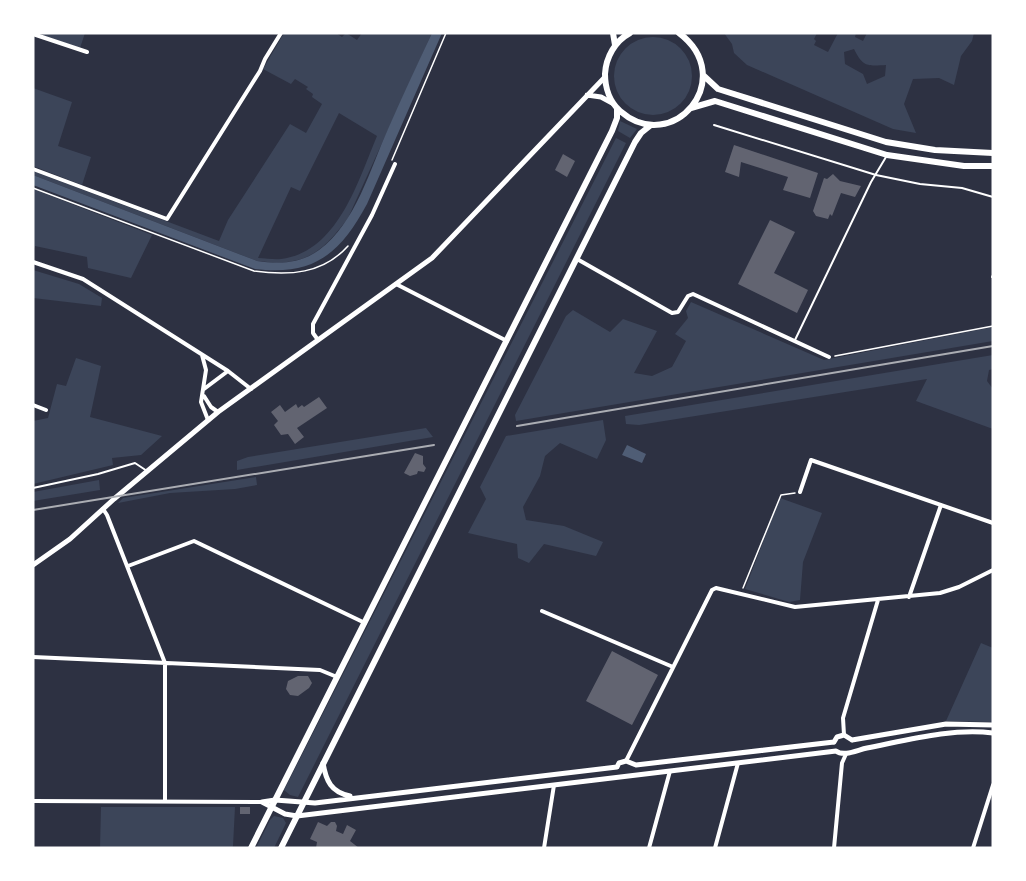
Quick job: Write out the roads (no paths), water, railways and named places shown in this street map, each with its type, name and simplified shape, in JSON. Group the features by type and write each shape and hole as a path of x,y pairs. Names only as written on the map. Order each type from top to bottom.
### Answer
{"main road":[{"path":"613,33 615,45"},
{"path":"251,848 612,131 617,118 615,106 607,91 605,77 609,55 615,45 630,33"},
{"path":"679,33 688,40 699,56 703,75 700,93 691,108"},
{"path":"686,33 688,40"},
{"path":"703,75 718,89 886,142 935,150 993,153"},
{"path":"615,106 627,117 651,125 671,122 691,108 707,102 718,102 814,134 887,155 964,166 993,166"},
{"path":"280,848 635,142 651,125"}],"street":[{"path":"33,169 167,219 260,71 281,33"},
{"path":"33,34 87,52"},
{"path":"33,565 70,539 218,412 396,284 438,251 605,77"},
{"path":"587,95 601,97 615,106"},
{"path":"318,340 313,333 313,324 372,215 395,164"},
{"path":"577,259 672,313 678,312 687,296 693,294 829,357"},
{"path":"33,262 83,279 251,388"},
{"path":"396,284 507,341"},
{"path":"201,354 206,370 201,402 208,420"},
{"path":"203,392 228,371"},
{"path":"203,392 211,406 218,412"},
{"path":"33,405 46,410"},
{"path":"800,492 811,460 993,523"},
{"path":"909,597 941,505"},
{"path":"105,507 165,663 165,802"},
{"path":"128,566 194,541 365,623"},
{"path":"33,801 262,802 276,800 303,803 602,770 617,766 626,760 712,590 716,588 795,607 940,593 959,587 993,570"},
{"path":"844,735 843,718 878,600"},
{"path":"542,610 673,667"},
{"path":"33,657 320,670 337,677"},
{"path":"834,742 837,737 844,735 852,740 946,724 993,725"},
{"path":"262,802 285,814 297,816 620,776 843,752 953,733 974,731 993,733"},
{"path":"843,752 852,746 852,740"},
{"path":"834,742 843,752 834,848"},
{"path":"632,765 834,742"},
{"path":"626,760 632,765 633,770 629,776"},
{"path":"323,763 327,780 334,790 345,795 364,796"},
{"path":"715,848 738,763"},
{"path":"617,766 616,771 620,776"},
{"path":"649,848 670,771"},
{"path":"544,848 554,784"},
{"path":"973,848 993,785"}],"lane":[{"path":"714,125 876,174 920,184 962,188 993,195"},
{"path":"795,340 887,155"},
{"path":"33,488 98,474 135,463 147,471"}],"railway":[{"path":"517,426 993,346"},
{"path":"33,510 434,445"}]}
